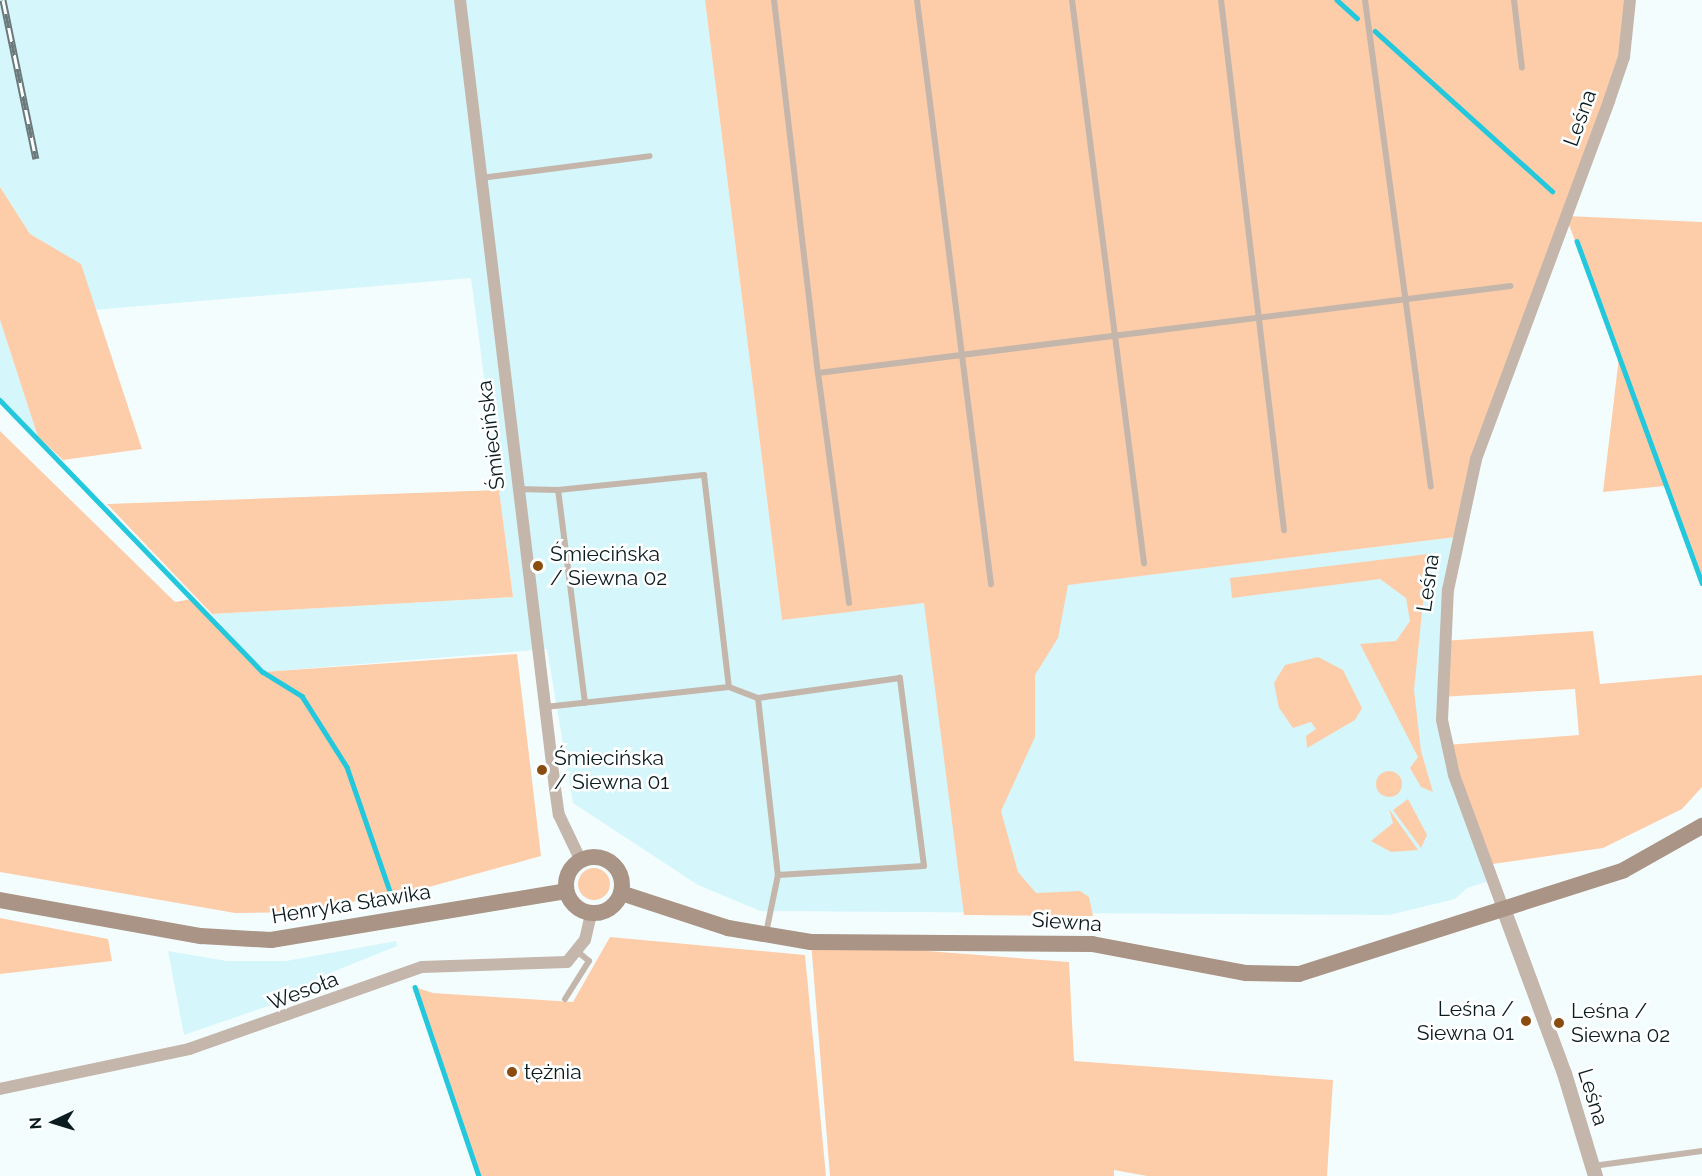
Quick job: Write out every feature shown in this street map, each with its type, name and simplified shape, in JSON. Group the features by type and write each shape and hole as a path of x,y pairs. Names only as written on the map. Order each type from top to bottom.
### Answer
{"main road":[{"name":"Siewna","path":"621,893 765,937 812,942 1092,944 1272,975 1299,974 1504,911 1624,870 1702,826"},
{"path":"597,857 610,862 621,877 621,893 613,906 591,914 575,906 566,891 568,873 581,861 597,857"},
{"name":"Henryka Sławika","path":"0,900 201,936 271,940 566,891"}],"street":[{"name":"Śmiecińska","path":"460,0 478,178 544,708 560,815 581,861"},
{"name":"Leśna","path":"1593,1171 1504,911 1454,775 1442,720 1448,590 1476,459 1610,101 1624,57 1630,0"},
{"path":"578,952 591,914"},
{"name":"Wesoła","path":"0,1089 189,1049 423,968 550,966 578,952"}],"lane":[{"path":"774,0 818,373 849,603"},
{"path":"917,0 991,584"},
{"path":"1072,0 1144,563"},
{"path":"1221,0 1284,530"},
{"path":"1365,0 1431,487"},
{"path":"1514,0 1522,68"},
{"path":"478,178 650,156"},
{"path":"818,373 1259,320 1406,298 1511,286"},
{"path":"517,489 558,490 704,475 729,687"},
{"path":"558,490 585,703"},
{"path":"544,708 729,687 758,698 900,678 924,866 778,875"},
{"path":"758,698 778,875 765,937"},
{"path":"565,999 588,961 578,952"},
{"path":"1593,1171 1702,1151"}],"shaded area":[{"path":"0,0 705,0 782,620 1456,537 1440,697 1492,880 1467,888 1455,899 1389,915 760,911 698,885 573,803 547,649 263,672 212,614 513,597 471,278 94,310 80,264 30,234 0,187"},
{"path":"705,0 1630,0 1628,25 1567,216 1702,222 1702,583 1665,486 1603,492 1619,357 1566,217 1520,336 1456,537 1068,585 1058,638 1035,675 1035,737 1001,811 1018,872 1036,893 1080,891 1089,897 1093,916 964,915 924,603 782,620"},
{"path":"0,187 30,234 81,264 142,449 63,460 38,437 0,320"},
{"path":"0,320 38,437 0,398"},
{"path":"0,431 175,602 192,599 263,672 517,654 541,856 429,887 300,912 235,913 0,872"},
{"path":"499,490 513,597 212,614 107,504"},
{"path":"1428,554 1414,690 1421,751 1433,792 1421,787 1410,768 1418,757 1360,644 1396,641 1410,621 1406,598 1380,579 1232,598 1230,578"},
{"path":"1593,631 1600,684 1702,675 1702,787 1682,809 1603,848 1486,865 1446,745 1579,735 1575,689 1440,697 1442,641"},
{"path":"1318,657 1343,670 1362,708 1355,720 1307,748 1306,736 1316,729 1311,722 1293,728 1279,708 1274,683 1285,665"},
{"path":"1389,771 1398,775 1402,784 1398,793 1389,797 1380,793 1376,784 1380,775"},
{"path":"1408,799 1427,835 1421,848 1393,810"},
{"path":"1389,809 1418,850 1391,852 1371,841 1393,823"},
{"path":"594,868 605,873 610,884 605,895 594,900 583,895 578,884 583,873"},
{"path":"0,918 108,939 112,961 0,974"},
{"path":"610,937 805,955 826,1176 479,1176 415,987 433,993 573,1002"},
{"path":"396,941 397,946 325,975 329,985 184,1035 168,951 227,961 286,961"},
{"path":"811,942 1069,962 1074,1061 1333,1080 1327,1176 1147,1176 1114,1170 1114,1176 830,1176"}],"waterway":[{"path":"1337,0 1357,18"},
{"path":"1375,31 1552,191"},
{"path":"1577,241 1702,583"},
{"path":"0,400 263,672 302,696 347,767 390,891"},
{"path":"415,987 479,1176"}],"railway":[{"path":"3,0 36,159"}],"place":[{"name":"Śmiecińska / Siewna 02","path":"538,566"},
{"name":"Śmiecińska / Siewna 01","path":"542,770"},
{"name":"Leśna / Siewna 01","path":"1526,1021"},
{"name":"Leśna / Siewna 02","path":"1559,1023"},
{"name":"tężnia","path":"512,1072"}]}
